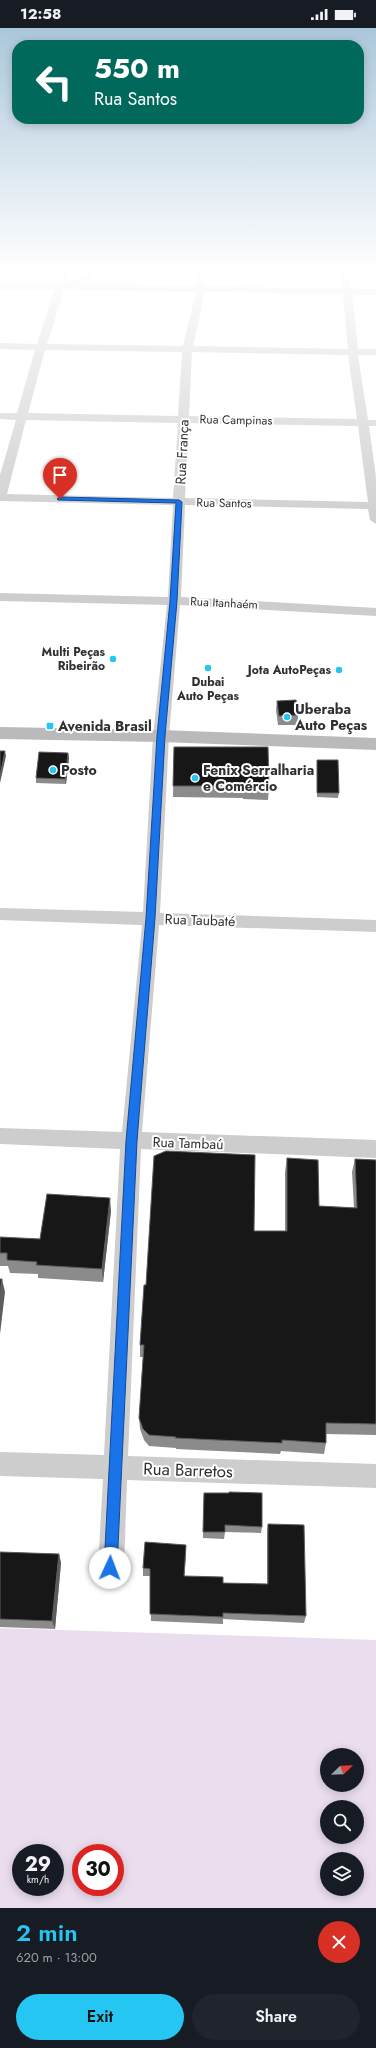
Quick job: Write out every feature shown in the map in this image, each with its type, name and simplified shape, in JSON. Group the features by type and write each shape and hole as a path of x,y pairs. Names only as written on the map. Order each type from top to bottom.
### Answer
{"main road":[{"path":"0,733 161,736 376,744"}],"street":[{"path":"0,497 38,359"},
{"name":"Rua França","path":"110,1568 114,1467 132,1141 151,918 161,736 174,601 187,359"},
{"path":"353,359 376,520"},
{"name":"Rua Campinas","path":"0,416 376,423"},
{"name":"Rua Santos","path":"0,497 375,506"},
{"name":"Rua Itanhaém","path":"0,597 174,601 376,612"},
{"name":"Rua Taubaté","path":"0,914 376,926"},
{"name":"Rua Tambaú","path":"0,1136 376,1149"},
{"name":"Rua Barretos","path":"0,1464 376,1476"}],"shaded area":[{"path":"0,1628 376,1640 376,1908 0,1908"}],"building":[{"path":"296,700 298,715 279,716 277,701"},
{"path":"174,747 268,747 269,788 243,788 243,786 173,786"},
{"path":"0,751 5,751 0,776"},
{"name":"Posto","path":"39,752 68,753 65,779 36,778"},
{"path":"317,760 338,760 339,793 317,793"},
{"path":"166,1151 255,1155 254,1231 287,1231 287,1158 318,1160 319,1206 357,1208 355,1159 376,1160 376,1424 326,1423 326,1443 282,1440 282,1443 175,1438 176,1437 149,1435 143,1429 139,1418 144,1345 140,1345 144,1285 146,1285 154,1156"},
{"path":"47,1194 110,1198 102,1269 36,1265 37,1262 7,1260 7,1253 0,1253 0,1237 40,1239"},
{"path":"0,1279 2,1279 0,1294"},
{"path":"204,1493 262,1493 262,1527 225,1525 225,1532 203,1532"},
{"path":"268,1524 304,1525 306,1616 223,1613 223,1617 150,1614 150,1569 143,1568 145,1542 186,1545 184,1576 223,1577 223,1583 268,1584"},
{"path":"0,1552 59,1554 52,1621 0,1619"}],"place":[{"name":"Multi Peças Ribeirão","path":"113,659"},
{"name":"Dubai Auto Peças","path":"208,668"},
{"name":"Jota AutoPeças","path":"339,670"},
{"name":"Uberaba Auto Peças","path":"287,717"},
{"name":"Avenida Brasil","path":"50,726"},
{"name":"Posto","path":"53,770"},
{"name":"Fenix Serralharia e Comércio","path":"195,778"}],"route":[{"path":"60,499 179,502 174,601 161,736 151,918 132,1141 114,1467 110,1568"}]}
